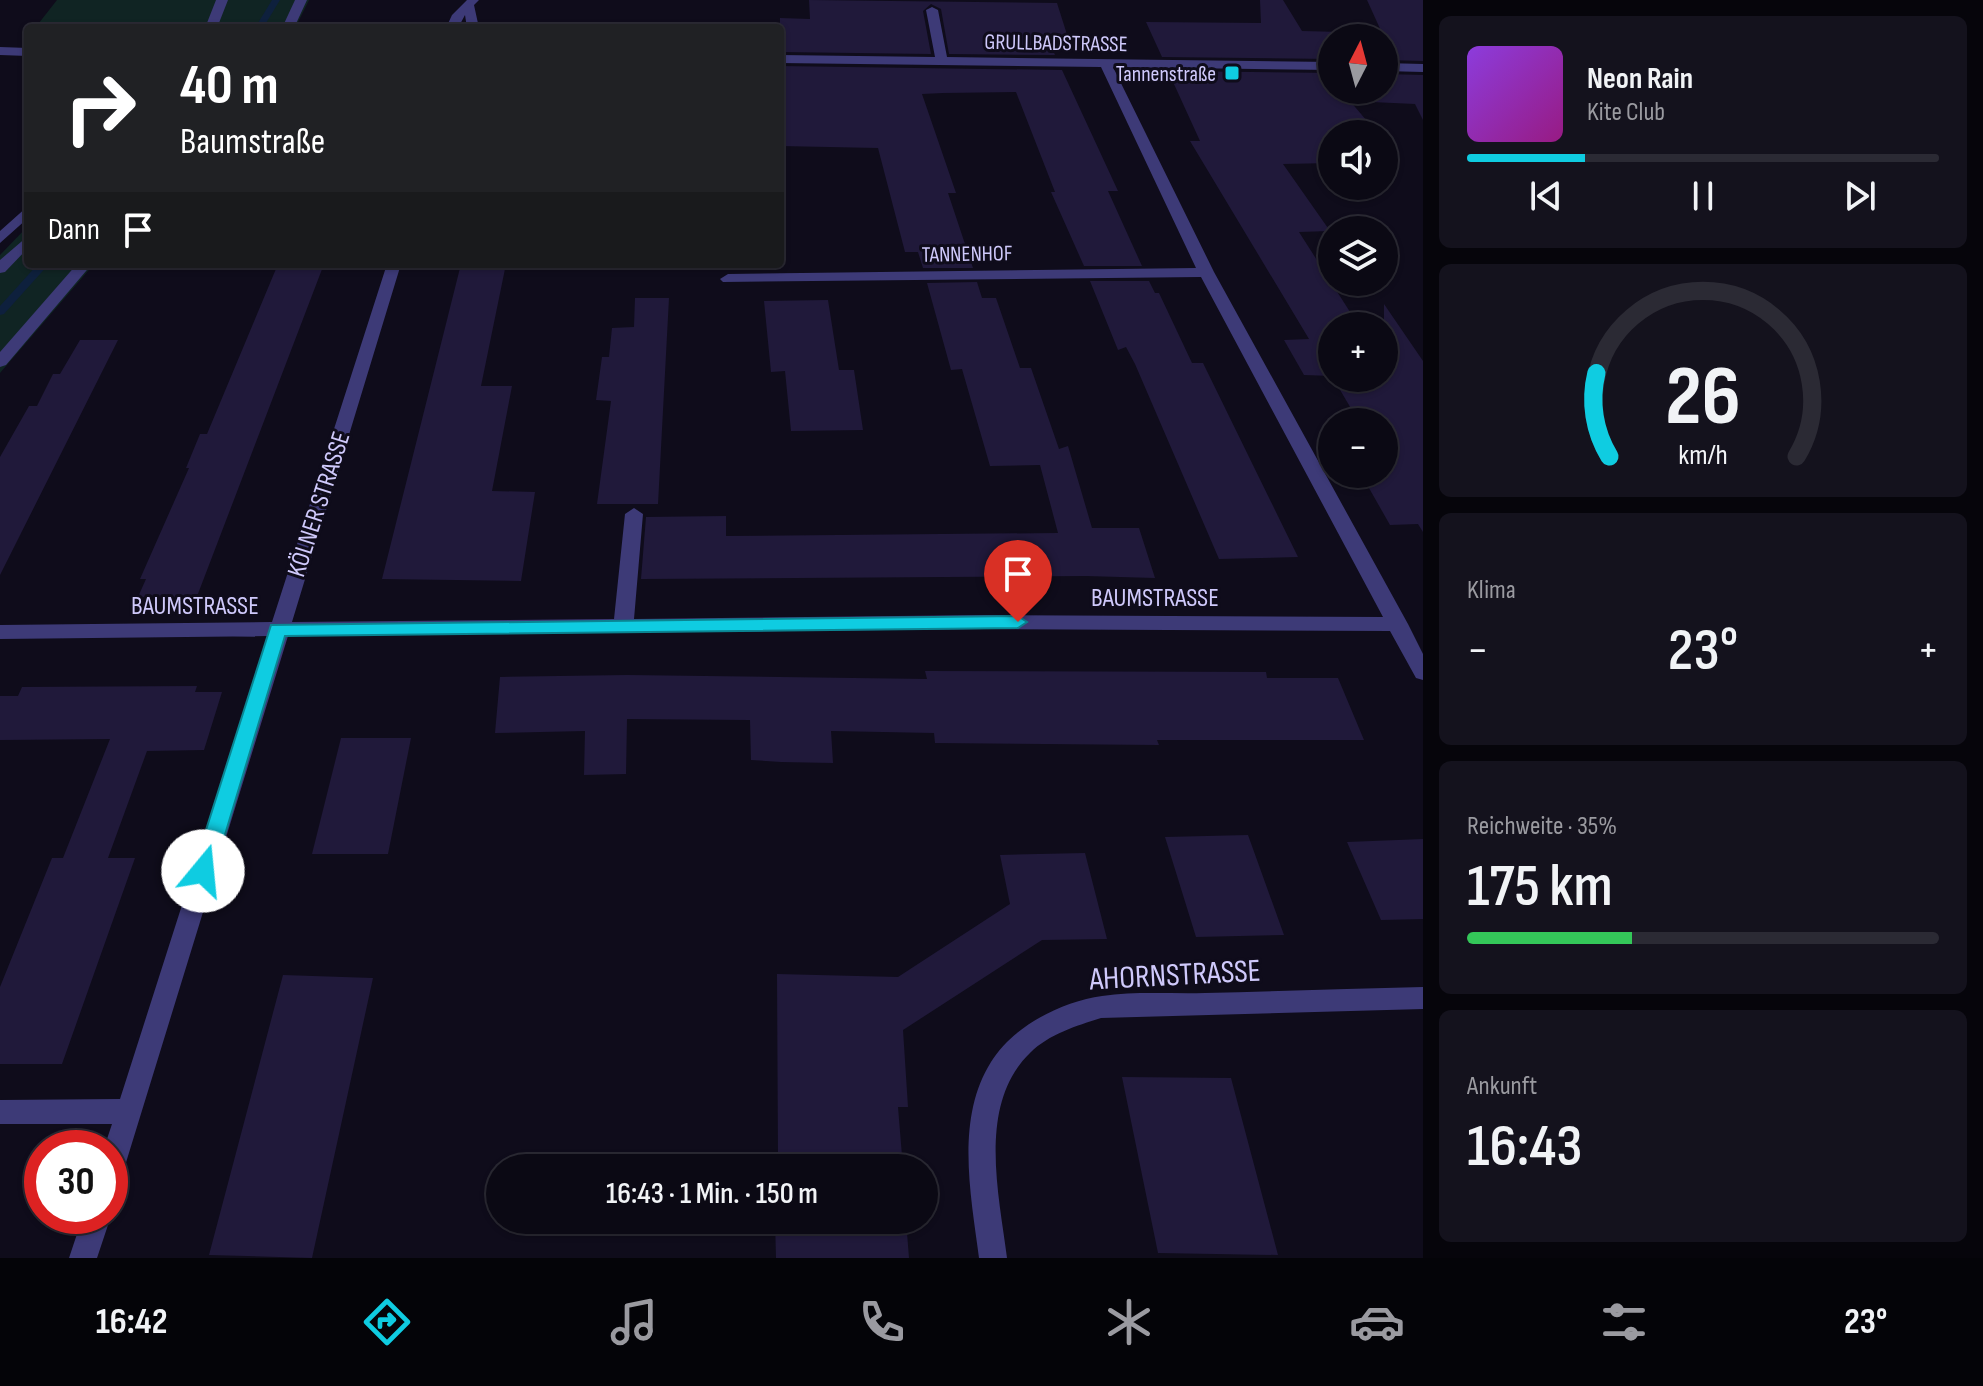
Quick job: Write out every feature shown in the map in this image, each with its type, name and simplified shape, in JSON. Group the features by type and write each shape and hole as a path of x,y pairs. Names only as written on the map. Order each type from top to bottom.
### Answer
{"street":[{"path":"213,24 222,0"},
{"path":"290,24 301,0"},
{"path":"453,24 456,17 471,3"},
{"path":"471,3 473,24"},
{"path":"932,10 942,61"},
{"path":"0,51 24,52"},
{"name":"GRULLBADSTRASSE","path":"784,59 1318,66"},
{"path":"1105,62 1206,272 1423,673"},
{"path":"1398,67 1423,68"},
{"path":"0,239 24,214"},
{"path":"0,269 24,244"},
{"path":"0,362 82,268"},
{"name":"KÖLNER STRASSE","path":"123,1130 277,630 393,268"},
{"name":"TANNENHOF","path":"728,279 1206,272"},
{"path":"623,626 634,514"},
{"name":"BAUMSTRASSE","path":"0,632 986,622 1398,624"},
{"name":"AHORNSTRASSE","path":"993,1258 980,1150 985,1111 997,1072 1024,1040 1055,1021 1101,1007 1423,998"},
{"path":"0,1112 129,1111"},
{"path":"83,1258 91,1234"}],"green space":[{"path":"57,0 309,0 297,24 38,24"},
{"path":"24,230 24,268 91,268 0,373 0,255"}],"building":[{"path":"809,0 1057,3 1070,44 1050,43 1055,55 949,54 941,9 931,4 923,11 931,54 784,52 784,24 780,24 780,18 810,19"},
{"path":"1260,0 1283,0 1302,31 1318,31 1318,59 1162,57 1146,22 1261,23"},
{"path":"1367,0 1423,0 1423,61 1398,60 1398,24 1378,24"},
{"path":"784,66 1062,70 1118,191 1108,191 1142,266 1084,266 1051,192 1055,192 1016,92 922,94 956,193 948,193 973,268 923,268 918,252 905,252 878,148 784,146"},
{"path":"1168,71 1318,73 1318,104 1353,104 1366,120 1318,120 1318,163 1283,164 1319,216 1318,231 1299,232 1318,262 1318,296 1340,296 1350,312 1318,312 1318,376 1304,375 1284,340 1309,339 1190,141 1200,141"},
{"path":"1398,74 1423,75 1423,120 1415,104 1398,103"},
{"path":"276,268 322,268 196,599 138,597 146,579 140,579 189,468 186,468 200,434 207,434"},
{"path":"460,268 505,268 481,386 512,386 492,491 535,492 521,581 382,579"},
{"path":"1090,281 1149,281 1155,293 1159,293 1192,363 1203,363 1298,557 1219,559 1135,364 1126,347 1118,350"},
{"path":"977,282 982,298 996,298 1020,368 1031,368 1059,449 1068,446 1092,528 1139,528 1155,578 641,579 646,517 726,516 726,536 1058,533 1040,465 990,466 962,369 951,370 927,283"},
{"path":"635,298 669,298 658,504 597,504 611,401 596,400 602,357 609,357 612,328 634,327"},
{"path":"828,300 839,370 854,370 863,430 791,431 785,371 771,372 764,301"},
{"path":"1398,324 1423,361 1423,532 1418,524 1390,525 1369,488 1398,488 1398,408 1351,408 1341,392 1398,392"},
{"path":"80,340 118,340 0,575 0,457 29,406 37,406 53,374 60,374"},
{"path":"925,671 1266,672 1267,678 1338,678 1364,740 1157,740 1159,745 935,743 934,733 831,731 833,763 781,762 751,760 750,720 627,719 626,774 584,775 585,731 495,733 500,677 627,675 927,679"},
{"path":"197,686 195,692 222,692 204,750 147,751 108,858 135,858 62,1064 0,1064 0,987 52,858 63,858 110,739 0,740 0,696 18,696 22,687"},
{"path":"341,738 411,738 388,854 312,854"},
{"path":"1248,835 1284,935 1196,937 1165,837"},
{"path":"1423,839 1423,919 1381,920 1347,842"},
{"path":"1085,853 1107,939 1042,940 903,1030 908,1107 898,1107 902,1154 778,1154 777,974 898,977 1010,904 1000,855"},
{"path":"283,975 373,978 312,1258 209,1255"},
{"path":"1122,1077 1231,1078 1278,1255 1158,1253"},
{"path":"775,1234 907,1234 909,1258 776,1258"}],"waterway":[{"path":"261,24 276,0"},
{"path":"0,312 40,268"}],"place":[{"name":"Tannenstraße","path":"1232,73"}],"route":[{"path":"203,871 277,630 1018,622"}]}
